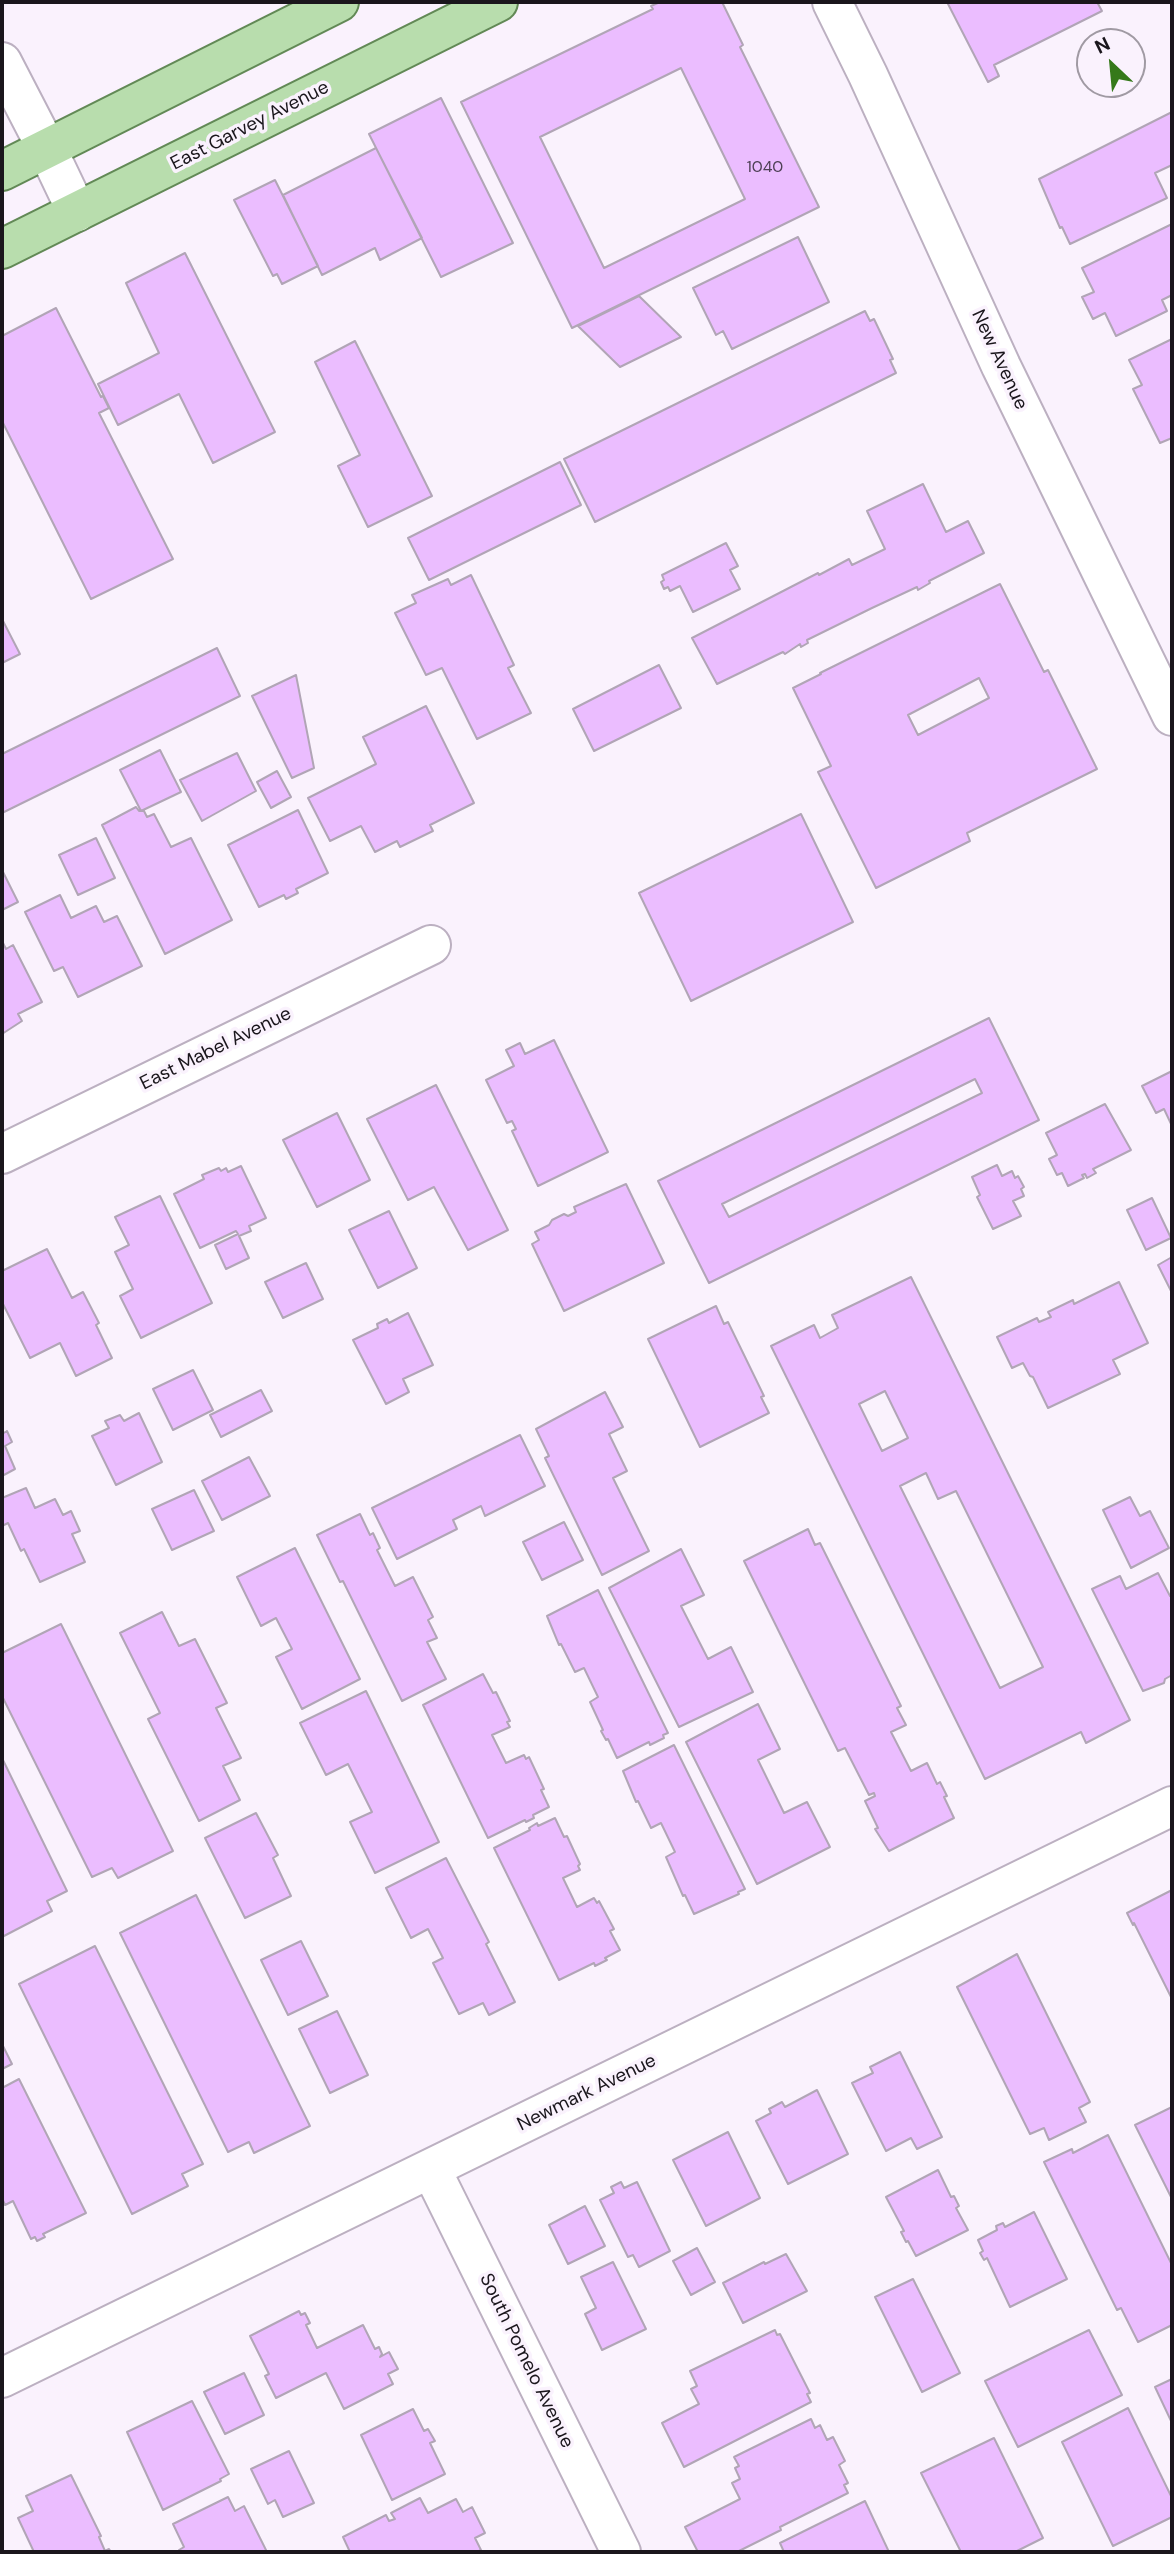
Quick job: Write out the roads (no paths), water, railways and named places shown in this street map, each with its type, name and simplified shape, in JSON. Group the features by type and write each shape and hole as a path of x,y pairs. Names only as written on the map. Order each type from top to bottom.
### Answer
{"main road":[{"path":"2,171 339,2"},
{"name":"East Garvey Avenue","path":"2,249 498,2"}],"street":[{"name":"New Avenue","path":"832,2 1001,366 1172,716"},
{"path":"2,62 77,212"},
{"name":"East Mabel Avenue","path":"2,1154 431,945"},
{"name":"Newmark Avenue","path":"2,2378 1172,1806"},
{"name":"South Pomelo Avenue","path":"431,2169 621,2552"}]}
